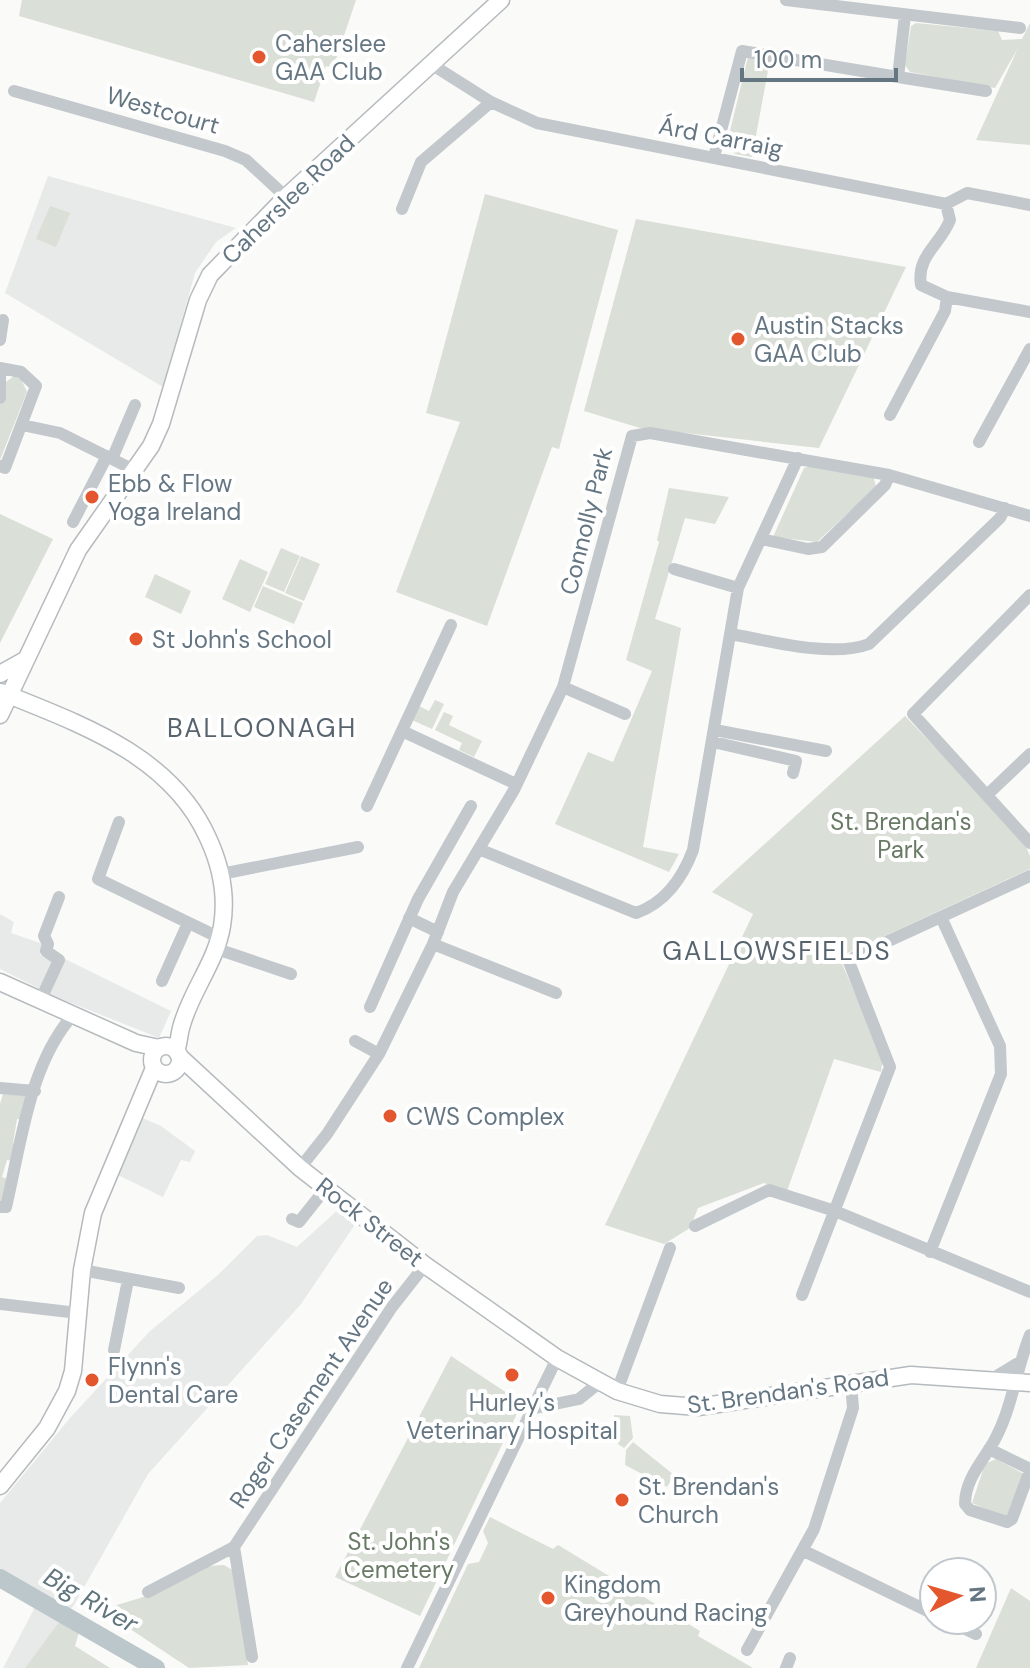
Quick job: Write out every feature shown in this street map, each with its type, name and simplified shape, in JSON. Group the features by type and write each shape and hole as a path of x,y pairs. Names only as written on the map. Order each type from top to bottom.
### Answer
{"main road":[{"name":"Caherslee Road","path":"0,715 5,694 26,659 78,550 134,470 161,424 198,300 210,275 286,197 501,0"},
{"path":"0,674 26,659"},
{"path":"0,1486 47,1428 67,1391 73,1371 82,1270 93,1213 144,1095 166,1059 218,944 224,904 221,874 203,825 174,783 125,748 5,694"},
{"path":"0,982 166,1059"},
{"name":"Rock Street","path":"166,1059 195,1073 300,1168 425,1265 557,1358"},
{"name":"St. Brendan's Road","path":"557,1358 617,1391 660,1404 698,1407 911,1375 1024,1382"}],"street":[{"path":"786,0 1020,28"},
{"path":"898,77 905,15"},
{"path":"714,157 742,51 986,91"},
{"name":"Árd Carraig","path":"431,64 491,102 537,123 946,204"},
{"name":"Westcourt","path":"14,91 225,151 246,160 286,197"},
{"path":"402,209 421,162 491,102"},
{"path":"1030,205 967,193 946,204 951,212 946,229 927,253 919,273 921,285 947,297 1030,312"},
{"path":"890,415 945,311 947,297"},
{"path":"0,340 3,320"},
{"path":"979,442 1030,349"},
{"path":"0,398 0,370 21,372 33,379 36,386 22,425 5,468 0,466"},
{"path":"73,522 135,405"},
{"path":"22,425 60,433 134,470"},
{"name":"Connolly Park","path":"300,1168 379,1054 435,938 453,892 481,850 563,687 632,436 650,433 798,458"},
{"path":"481,850 636,913 647,909 684,873 693,850 738,588 798,458 889,475 1030,516"},
{"path":"761,539 808,549 822,547 885,485 889,475"},
{"path":"731,634 808,647 859,648 869,644 1000,518 1005,508"},
{"path":"674,569 738,588"},
{"path":"1030,595 913,714 1030,843"},
{"path":"367,806 451,625"},
{"path":"563,687 625,714"},
{"path":"402,731 516,784"},
{"path":"714,736 826,751"},
{"path":"714,736 796,761 793,773"},
{"path":"987,795 1030,754"},
{"path":"370,1007 409,918 471,806"},
{"path":"119,822 98,879 188,923 218,944 291,974"},
{"path":"221,874 358,847"},
{"path":"802,1295 890,1067 849,962 856,956 1030,876"},
{"path":"41,999 59,960 46,951 48,944 44,936 59,897"},
{"path":"930,1252 1001,1074 1002,1060 1000,1046 941,917"},
{"path":"409,918 435,938 556,993"},
{"path":"162,981 188,923"},
{"path":"0,1207 6,1207 35,1091 56,1038 74,1014"},
{"path":"355,1041 379,1054"},
{"path":"0,1088 35,1091"},
{"path":"292,1219 299,1222 326,1188"},
{"path":"695,1226 769,1190 835,1211 1030,1292"},
{"path":"617,1391 670,1248"},
{"name":"Roger Casement Avenue","path":"148,1592 234,1547 392,1307 425,1265"},
{"path":"82,1270 179,1288"},
{"path":"114,1350 128,1280"},
{"path":"0,1304 78,1313"},
{"path":"989,1449 1030,1470 1012,1519 1007,1522 970,1510 965,1497 978,1460 989,1449 1024,1382 1020,1362 1030,1335"},
{"path":"407,1668 557,1358"},
{"path":"992,1379 1020,1362"},
{"path":"531,1409 579,1399 599,1383"},
{"path":"747,1650 804,1551 853,1408 851,1383"},
{"path":"234,1547 252,1657"},
{"path":"804,1551 918,1606"}],"shaded area":[{"path":"48,176 236,228 216,242 195,273 163,387 5,293"},
{"path":"0,914 14,922 11,933 43,944 40,955 54,962 40,989 0,969"},
{"path":"65,959 171,1011 159,1038 49,994"},
{"path":"138,1116 161,1126 195,1151 190,1162 181,1160 163,1197 116,1174"},
{"path":"341,1207 358,1220 301,1304 148,1474 74,1605 25,1668 3,1668 33,1611 35,1598 34,1590 0,1571 0,1503 70,1418 150,1331 218,1275 257,1236 267,1235 297,1247"}],"green space":[{"name":"Caherslee GAA Club","path":"22,0 356,0 333,68 326,66 314,102 19,16"},
{"path":"916,23 998,31 1002,40 1022,39 1030,23 1030,145 976,140 1018,48 995,88 910,72 905,65 911,26"},
{"path":"748,57 770,60 752,157 735,154 727,143"},
{"path":"485,194 618,230 559,449 552,447 487,626 396,592 460,422 426,413"},
{"path":"50,206 70,213 56,247 36,239"},
{"name":"Austin Stacks GAA Club","path":"636,219 906,267 819,448 640,428 584,411"},
{"path":"14,376 21,379 27,392 0,460 0,404 6,397 6,382"},
{"path":"810,466 873,475 876,487 817,542 773,537 804,468"},
{"path":"669,488 729,497 715,524 685,518 655,619 681,628 643,847 679,854 669,872 555,824 588,752 613,762 652,671 626,660 659,542"},
{"path":"0,514 53,539 0,643"},
{"path":"281,548 300,556 284,592 265,584"},
{"path":"301,556 320,564 304,601 285,593"},
{"path":"240,559 268,572 250,612 222,599"},
{"path":"155,574 191,591 181,614 145,597"},
{"path":"263,586 303,603 294,624 254,607"},
{"path":"435,700 444,704 432,729 412,720 419,706 429,711"},
{"path":"444,712 453,716 449,725 482,741 474,757 459,750 462,743 435,730"},
{"name":"St. Brendan's Park","path":"905,716 1022,837 1030,856 1030,869 839,957 883,1057 881,1072 834,1059 787,1191 764,1183 698,1208 690,1228 664,1244 605,1225 753,914 712,892"},
{"path":"3,1094 30,1096 25,1120 17,1119 13,1143 19,1145 16,1161 7,1160 2,1177 10,1180 3,1201 0,1201 0,1104"},
{"name":"St. John's Cemetery","path":"451,1356 522,1403 420,1616 335,1577"},
{"path":"614,1415 630,1416 633,1438 624,1448 618,1444"},
{"path":"633,1442 674,1475 667,1487 625,1465 626,1450"},
{"path":"996,1459 1024,1474 1009,1515 1005,1518 972,1503 985,1464"},
{"name":"Kingdom Greyhound Racing","path":"490,1517 553,1549 558,1545 700,1631 698,1636 753,1668 419,1668 468,1564 479,1562 488,1543 483,1531"},
{"path":"224,1565 234,1571 237,1581 248,1665 189,1668 106,1613 107,1608 150,1595 207,1566"},
{"path":"1011,1588 1030,1601 1030,1668 976,1668 990,1636 998,1636 998,1618"},
{"path":"60,1621 79,1632 75,1646 110,1668 25,1668"}],"waterway":[{"name":"Big River","path":"0,1578 156,1668"}],"place":[{"name":"Caherslee GAA Club","path":"259,57"},
{"name":"Austin Stacks GAA Club","path":"738,339"},
{"name":"Ebb & Flow Yoga Ireland","path":"92,497"},
{"name":"St John's School","path":"136,639"},
{"name":"CWS Complex","path":"390,1116"},
{"name":"Hurley's Veterinary Hospital","path":"512,1375"},
{"name":"Flynn's Dental Care","path":"92,1380"},
{"name":"St. Brendan's Church","path":"622,1500"},
{"name":"Kingdom Greyhound Racing","path":"548,1598"}],"district":[{"name":"BALLOONAGH","path":"262,728"},
{"name":"GALLOWSFIELDS","path":"777,951"}]}
